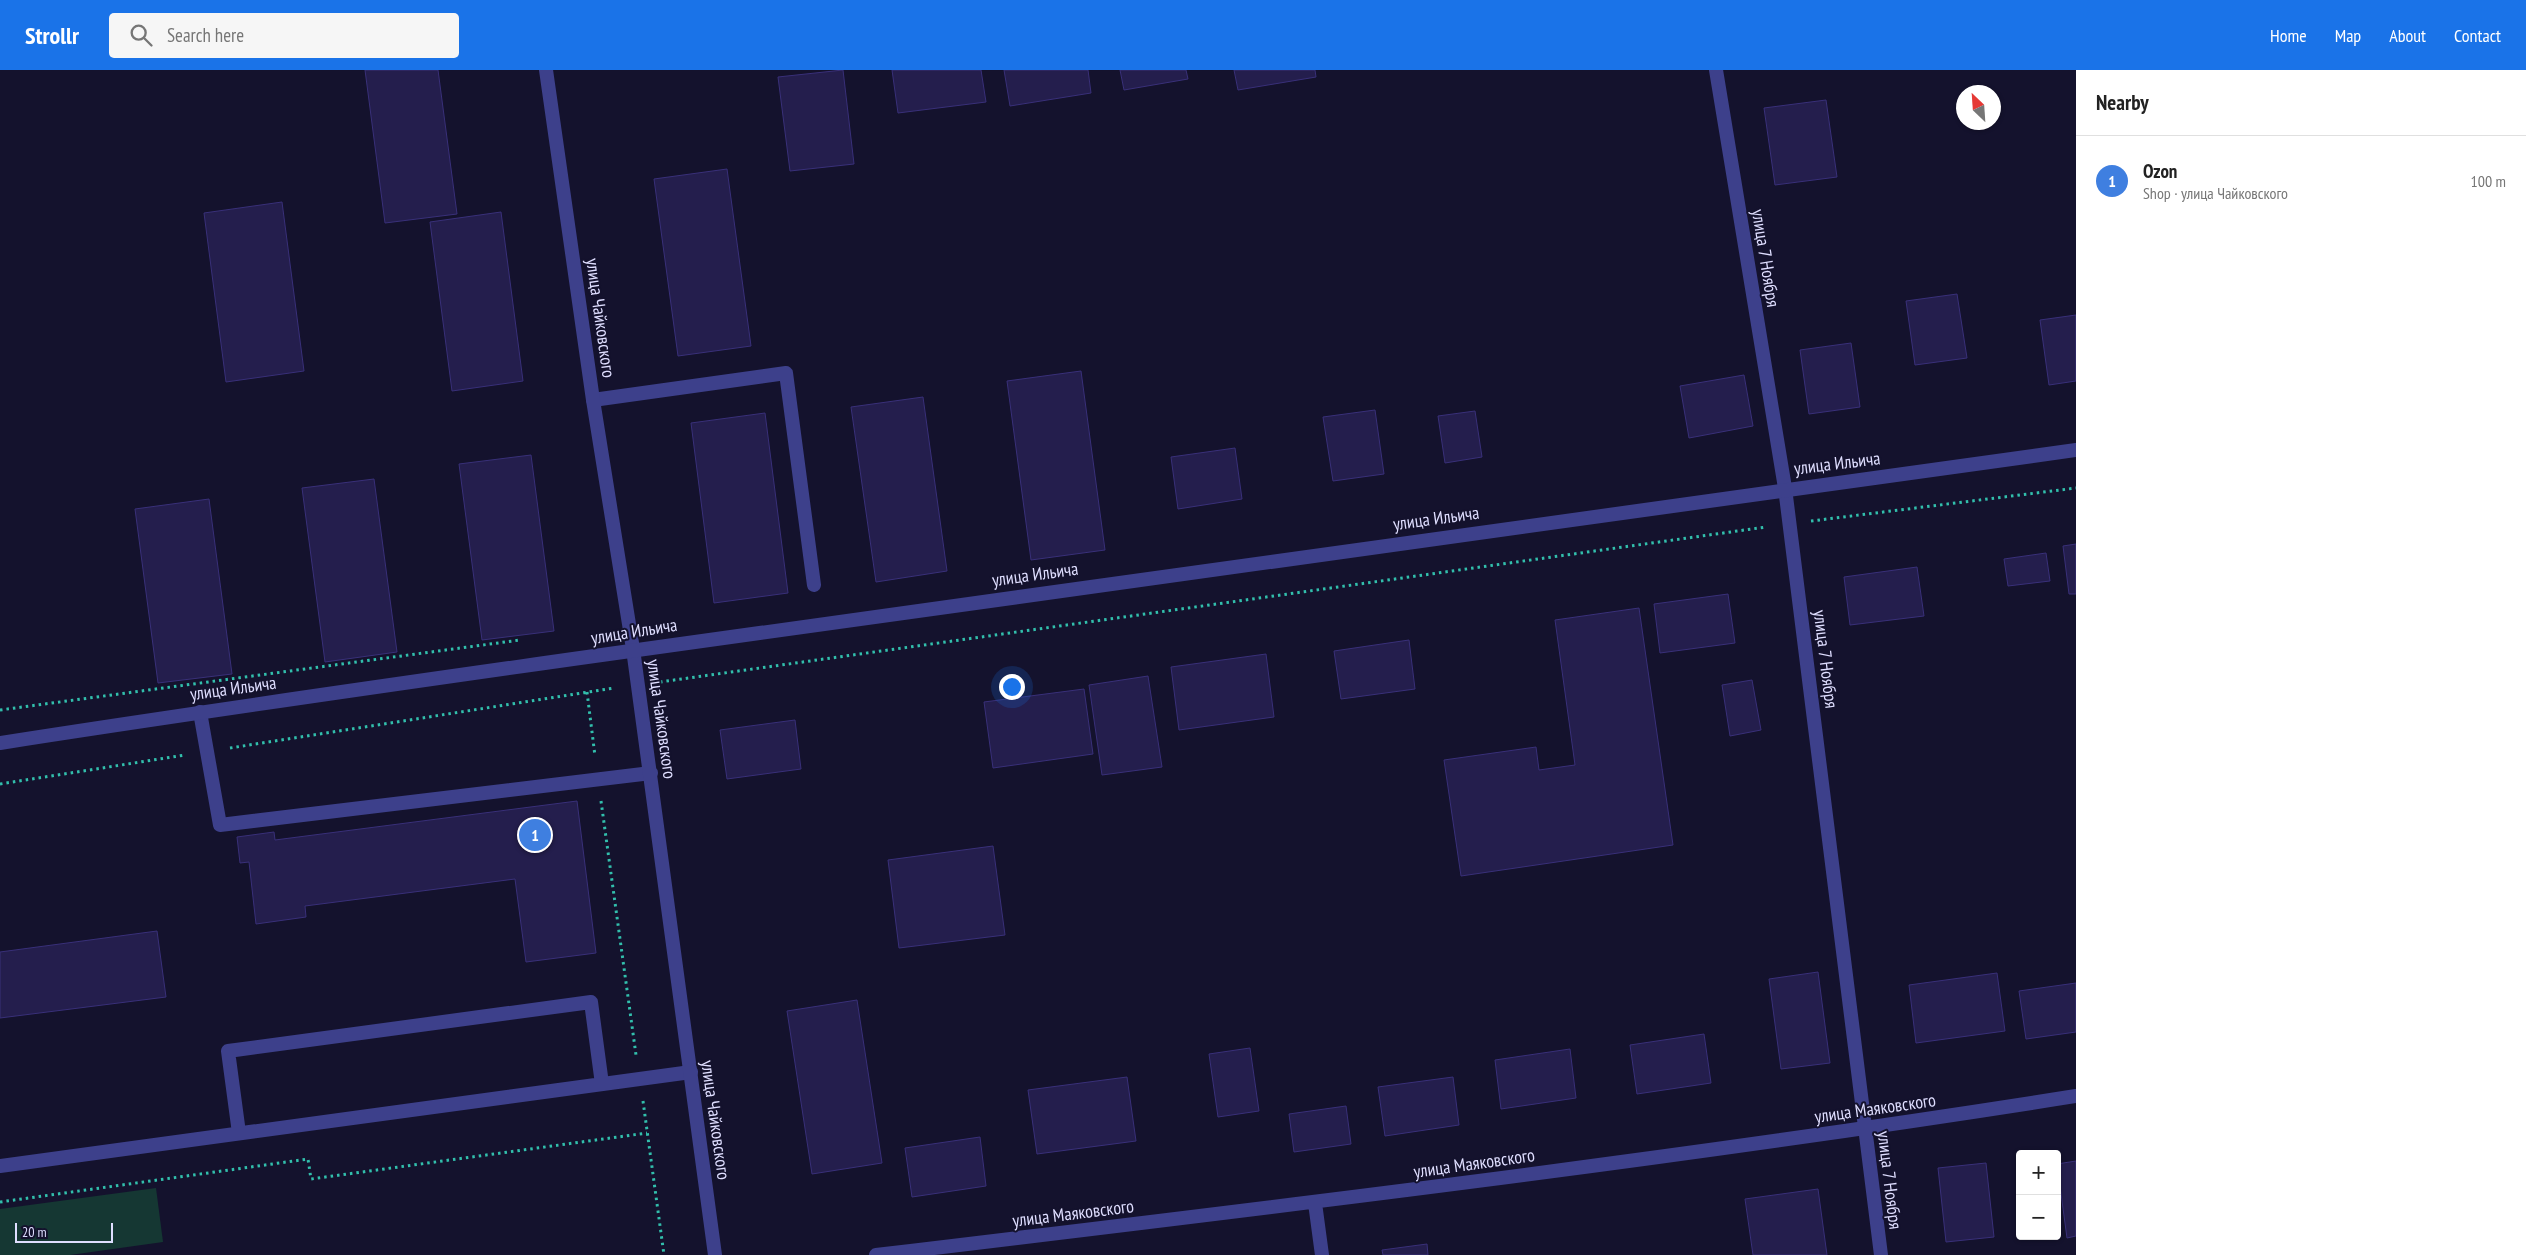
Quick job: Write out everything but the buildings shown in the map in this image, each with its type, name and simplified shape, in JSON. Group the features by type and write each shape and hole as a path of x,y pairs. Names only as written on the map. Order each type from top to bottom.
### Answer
{"street":[{"name":"улица Чайковского","path":"546,70 593,400 634,649 715,1255"},
{"name":"улица 7 Ноября","path":"1716,70 1790,523 1881,1255"},
{"path":"593,400 786,373 814,585"},
{"name":"улица Ильича","path":"0,743 634,649 1785,488 2076,450"},
{"path":"200,712 220,825 651,773"},
{"path":"239,1133 228,1051 287,1043 591,1002 602,1084"},
{"path":"0,1166 691,1072"},
{"name":"улица Маяковского","path":"876,1255 1315,1203 1865,1129 2076,1096"},
{"path":"1315,1203 1322,1255"}],"path":[{"path":"0,784 587,692 1790,523 2076,488"},
{"path":"0,710 521,640"},
{"path":"587,692 664,1255"},
{"path":"0,1202 308,1159 311,1179 647,1133"}],"green space":[{"path":"156,1188 163,1242 70,1255 0,1255 0,1209"}],"place":[{"name":"Ozon","path":"535,835"}]}
